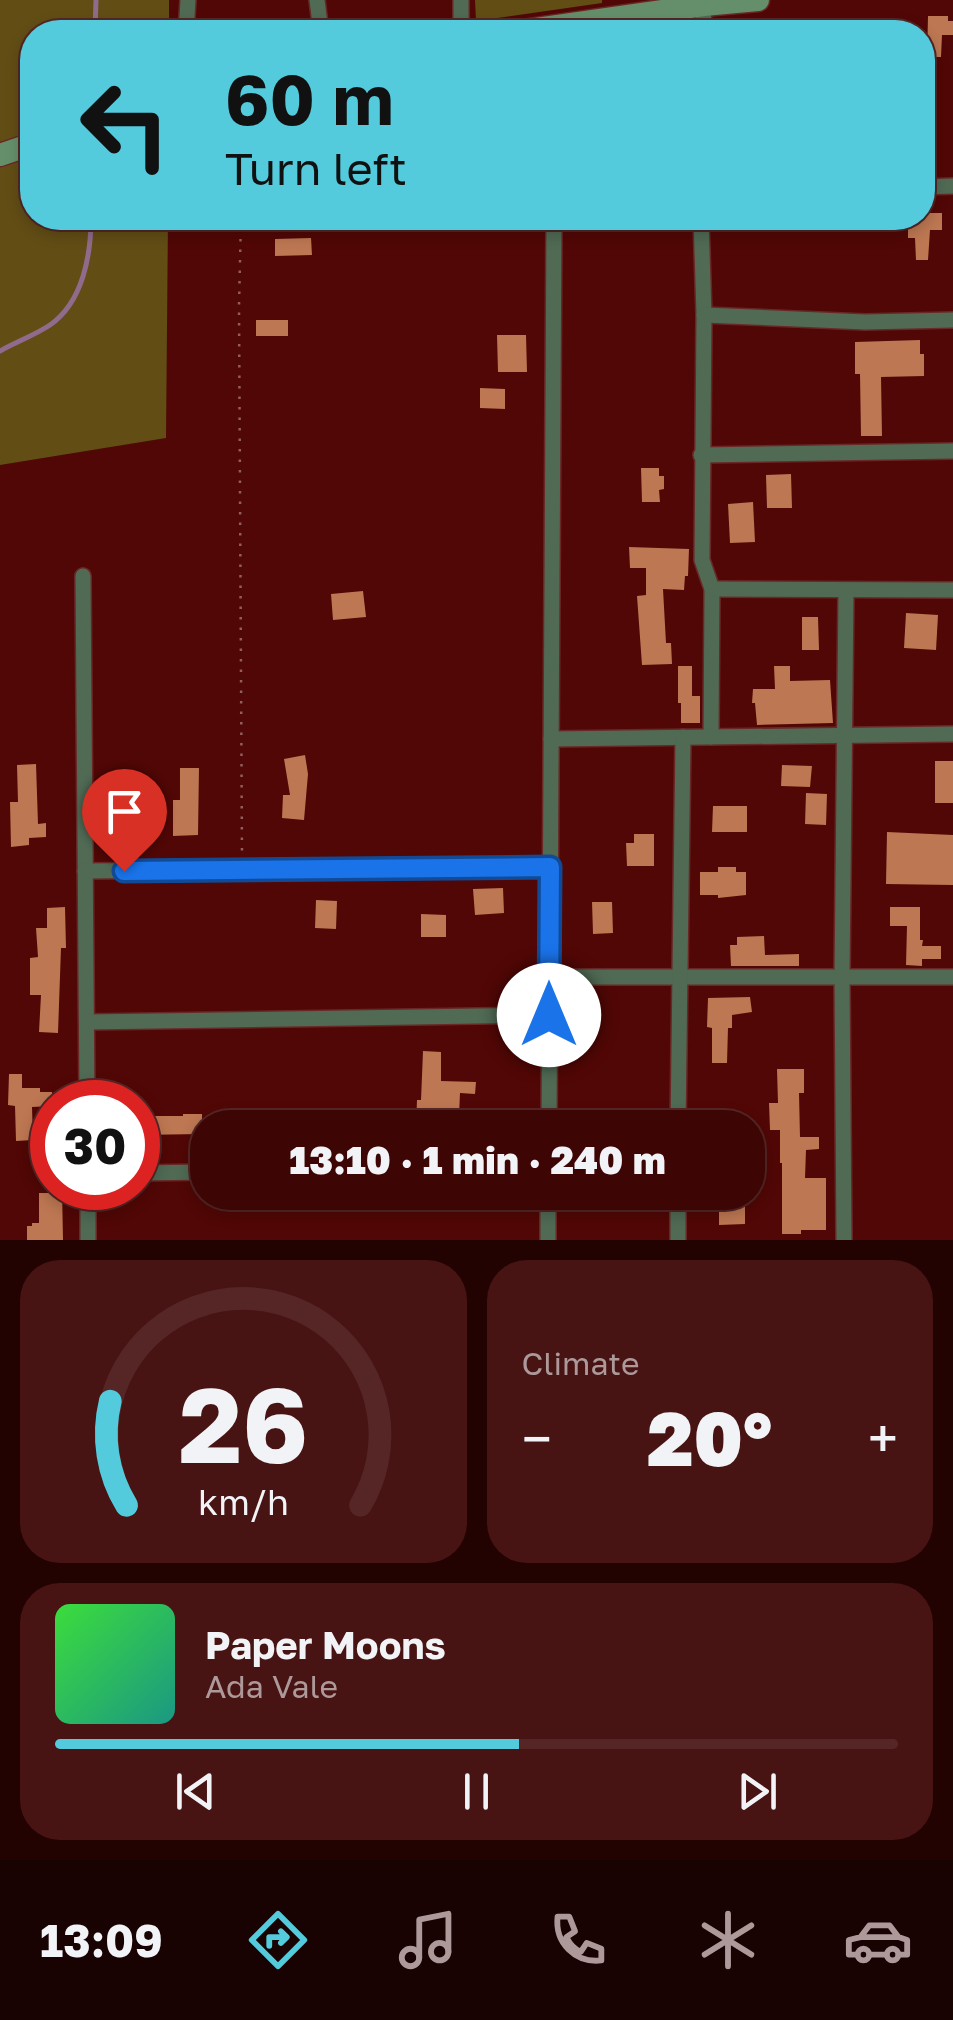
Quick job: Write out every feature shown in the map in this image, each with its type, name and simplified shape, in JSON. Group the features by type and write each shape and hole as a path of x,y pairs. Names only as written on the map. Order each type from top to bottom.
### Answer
{"street":[{"path":"615,20 758,0"},
{"path":"703,20 704,5"},
{"path":"549,1110 554,230"},
{"path":"701,230 702,560 712,589 711,737"},
{"path":"704,315 865,322 953,320"},
{"path":"701,455 953,450"},
{"path":"83,576 87,1080"},
{"path":"712,589 953,590"},
{"path":"844,1240 846,591"},
{"path":"551,738 953,734"},
{"path":"678,1110 683,736"},
{"path":"85,871 550,867"},
{"path":"550,977 953,977"},
{"path":"86,1022 549,1015"},
{"path":"160,1173 190,1172"},
{"path":"88,1210 88,1240"},
{"path":"548,1210 548,1240"},
{"path":"678,1210 678,1240"}],"path":[{"path":"241,230 242,870"}],"shaded area":[{"path":"0,0 169,0 169,20 20,20 20,230 168,230 166,438 0,465"},
{"path":"475,0 602,0 602,3 476,20"}],"building":[{"path":"928,16 948,16 948,21 953,21 953,35 942,35 941,57 935,57 935,20 928,20"},
{"path":"935,213 942,213 942,230 935,230"},
{"path":"908,230 930,230 928,260 916,260 915,238 908,238"},
{"path":"311,238 312,255 275,256 275,239"},
{"path":"256,320 288,320 288,336 256,336"},
{"path":"497,335 526,335 527,372 498,372"},
{"path":"920,340 924,376 881,377 882,436 861,436 855,342"},
{"path":"480,388 505,389 505,409 480,408"},
{"path":"641,468 659,468 659,476 664,476 660,502 642,502"},
{"path":"791,474 792,508 767,508 766,475"},
{"path":"753,502 755,542 730,543 728,504"},
{"path":"629,547 689,549 684,590 663,589 666,643 671,643 672,664 642,665 637,596 646,595 646,568 630,568"},
{"path":"363,591 366,617 333,620 331,594"},
{"path":"906,613 938,615 936,650 904,648"},
{"path":"802,617 818,617 819,650 802,650"},
{"path":"678,666 692,666 692,696 700,696 700,723 681,723"},
{"path":"774,666 790,666 790,681 830,680 833,723 757,725 753,689 775,689"},
{"path":"305,755 308,774 304,820 282,818 283,795 290,795 284,759"},
{"path":"935,761 953,761 953,803 935,803"},
{"path":"36,764 38,824 46,823 46,837 29,838 29,845 11,847 10,802 18,802 17,765"},
{"path":"782,765 812,766 810,787 781,786"},
{"path":"180,768 199,768 198,835 173,836 173,800 180,800"},
{"path":"806,793 827,794 826,825 805,824"},
{"path":"713,806 747,806 747,832 712,832"},
{"path":"887,832 953,835 953,885 886,884"},
{"path":"634,834 654,834 654,866 627,866 626,843 634,843"},
{"path":"718,867 736,867 736,872 746,872 746,895 700,895 700,872 718,872"},
{"path":"503,888 504,913 475,915 473,889"},
{"path":"316,900 337,901 336,929 315,928"},
{"path":"592,902 612,902 613,933 593,934"},
{"path":"65,907 66,948 61,948 58,1033 39,1032 41,995 30,995 30,958 38,957 36,928 47,928 47,908"},
{"path":"890,907 920,907 922,946 941,946 941,959 922,959 922,966 906,965 907,926 890,926"},
{"path":"421,914 446,915 446,937 421,937"},
{"path":"764,936 765,955 799,954 799,966 731,966 730,945 737,945 737,937"},
{"path":"750,997 752,1012 732,1015 727,1063 712,1063 708,998"},
{"path":"423,1051 441,1052 441,1081 476,1082 475,1094 460,1093 459,1110 417,1110 417,1100 421,1100"},
{"path":"777,1069 804,1069 804,1093 799,1093 800,1137 819,1137 819,1149 806,1150 805,1178 826,1178 826,1230 782,1234 780,1130 770,1130 769,1103 778,1103"},
{"path":"9,1074 22,1074 22,1088 30,1088 30,1140 16,1141 15,1106 8,1105"},
{"path":"190,1114 190,1134 160,1135 160,1116"},
{"path":"39,1210 62,1210 63,1240 27,1240 27,1226 39,1223"},
{"path":"719,1210 745,1210 745,1224 719,1225"}],"waterway":[{"path":"95,20 96,0"},
{"path":"0,351 50,325 70,304 83,277 90,230"}],"route":[{"path":"124,871 550,867 549,1015"}]}
